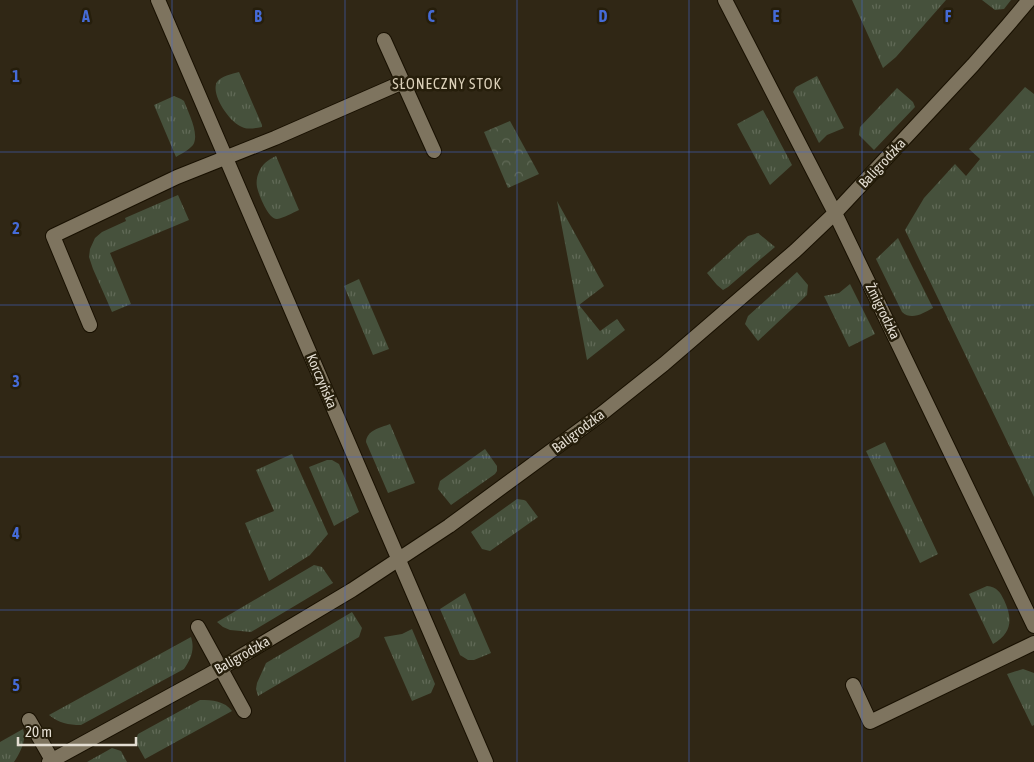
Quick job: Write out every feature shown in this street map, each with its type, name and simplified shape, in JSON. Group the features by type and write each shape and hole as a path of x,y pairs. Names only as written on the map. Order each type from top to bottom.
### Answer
{"street":[{"name":"Korczyńska","path":"158,0 486,762"},
{"name":"Żmigrodzka","path":"725,0 835,213 1034,626"},
{"name":"Baligrodzka","path":"51,761 221,668 352,590 449,526 592,421 664,364 795,251 835,213 1008,26 1029,0"},
{"path":"384,40 434,151"},
{"path":"90,326 53,236 177,177 275,138 403,82"},
{"path":"198,627 244,711"},
{"path":"852,685 870,722 1034,643"},
{"path":"29,720 51,761"}],"green space":[{"path":"852,0 946,0 896,57 883,68"},
{"path":"982,0 1011,0 1004,9 995,10"},
{"path":"239,72 262,127 247,128 237,124 222,108 216,94 217,82 219,80"},
{"path":"817,76 844,128 827,135 819,143 793,92 796,87"},
{"path":"1025,87 1034,94 1034,497 905,230 924,198 955,164 966,176 980,159 969,149"},
{"path":"897,88 913,102 915,107 874,150 859,135 860,127"},
{"path":"174,96 184,101 193,123 195,135 193,145 176,157 154,105"},
{"path":"763,110 792,165 770,185 737,124"},
{"path":"510,121 539,174 508,188 484,132"},
{"path":"276,156 299,210 277,219 270,215 264,206 257,183 262,167"},
{"path":"178,195 189,220 110,253 131,304 112,312 89,257 95,238 102,232 126,221 125,218"},
{"path":"557,201 604,286 579,305 600,331 617,319 625,330 587,360"},
{"path":"758,233 775,247 723,290 707,273 748,236"},
{"path":"898,238 933,308 914,316 906,315 902,312 876,259"},
{"path":"797,272 808,285 807,295 758,341 745,324 748,316"},
{"path":"359,279 389,349 373,355 344,286"},
{"path":"850,284 875,334 849,347 824,296 839,293"},
{"path":"390,424 415,483 388,493 366,442 371,432"},
{"path":"885,442 938,554 920,563 866,451"},
{"path":"485,449 497,466 497,471 451,505 438,489 440,481"},
{"path":"292,454 328,534 310,555 269,581 245,523 274,511 256,470"},
{"path":"332,460 339,464 359,512 334,526 309,467"},
{"path":"517,499 526,501 538,517 490,551 482,549 471,532"},
{"path":"314,565 322,567 333,583 251,632 230,630 217,622"},
{"path":"987,586 998,590 1009,613 1007,630 993,644 969,594"},
{"path":"465,593 491,653 474,660 468,660 460,655 440,609"},
{"path":"352,612 362,628 359,637 258,696 257,683 266,663"},
{"path":"412,629 435,684 431,693 412,701 384,637 402,634"},
{"path":"191,637 192,654 184,669 81,725 64,723 49,715"},
{"path":"1023,669 1034,673 1034,725 1032,726 1007,674"},
{"path":"200,700 222,703 232,711 145,759 135,741 138,734"},
{"path":"23,729 21,751 14,762 0,762 0,742"},
{"path":"112,748 121,751 127,762 87,762"}],"district":[{"name":"SŁONECZNY STOK","path":"447,84"}]}
